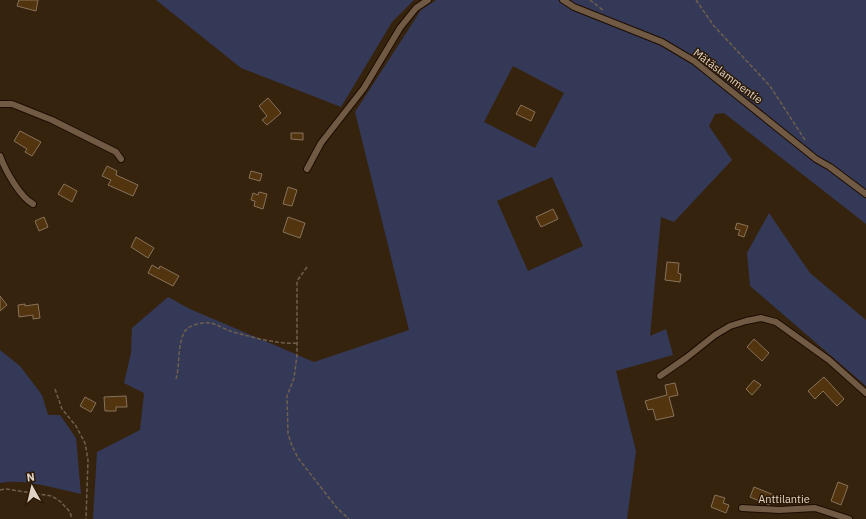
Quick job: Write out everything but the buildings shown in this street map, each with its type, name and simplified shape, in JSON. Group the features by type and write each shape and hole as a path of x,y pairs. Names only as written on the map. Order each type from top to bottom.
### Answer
{"street":[{"path":"307,169 321,143 364,88 400,28 416,8 428,0"},
{"name":"Mätäslammentie","path":"564,0 574,8 662,42 694,61 816,159 830,166 866,194"},
{"path":"0,104 12,104 52,120 116,152 121,159"},
{"path":"0,156 15,184 27,201 33,204"},
{"path":"660,376 686,358 714,335 730,326 761,318 776,322 829,360 866,393"},
{"name":"Anttilantie","path":"742,508 779,510 815,508 849,519"}],"path":[{"path":"590,0 604,12"},
{"path":"696,0 714,26 770,86 808,146"},
{"path":"307,267 297,281 297,343 294,378 287,396 288,434 298,458 336,508 349,519"},
{"path":"176,380 179,352 185,332 190,327 198,324 211,323 230,331 268,340 289,344 297,343"},
{"path":"55,389 62,409 76,426 85,443 88,460 86,519"},
{"path":"0,490 6,489 52,496 61,502 70,512 72,519"}],"shaded area":[{"path":"156,0 414,0 392,22 341,107 241,68"},
{"path":"436,0 866,0 866,224 724,113 715,114 709,126 732,160 674,222 661,217 650,336 666,329 673,355 616,371 636,451 627,519 93,519 97,452 140,430 144,393 124,383 131,353 132,328 168,297 190,309 314,362 409,330 355,112 421,10","holes":["513,66 564,93 535,148 484,122","552,177 583,246 528,271 497,201"]},
{"path":"769,213 810,273 866,320 866,386 750,286 747,253"},
{"path":"0,350 20,366 42,395 48,415 60,415 76,438 81,494 29,483 0,483"}]}
